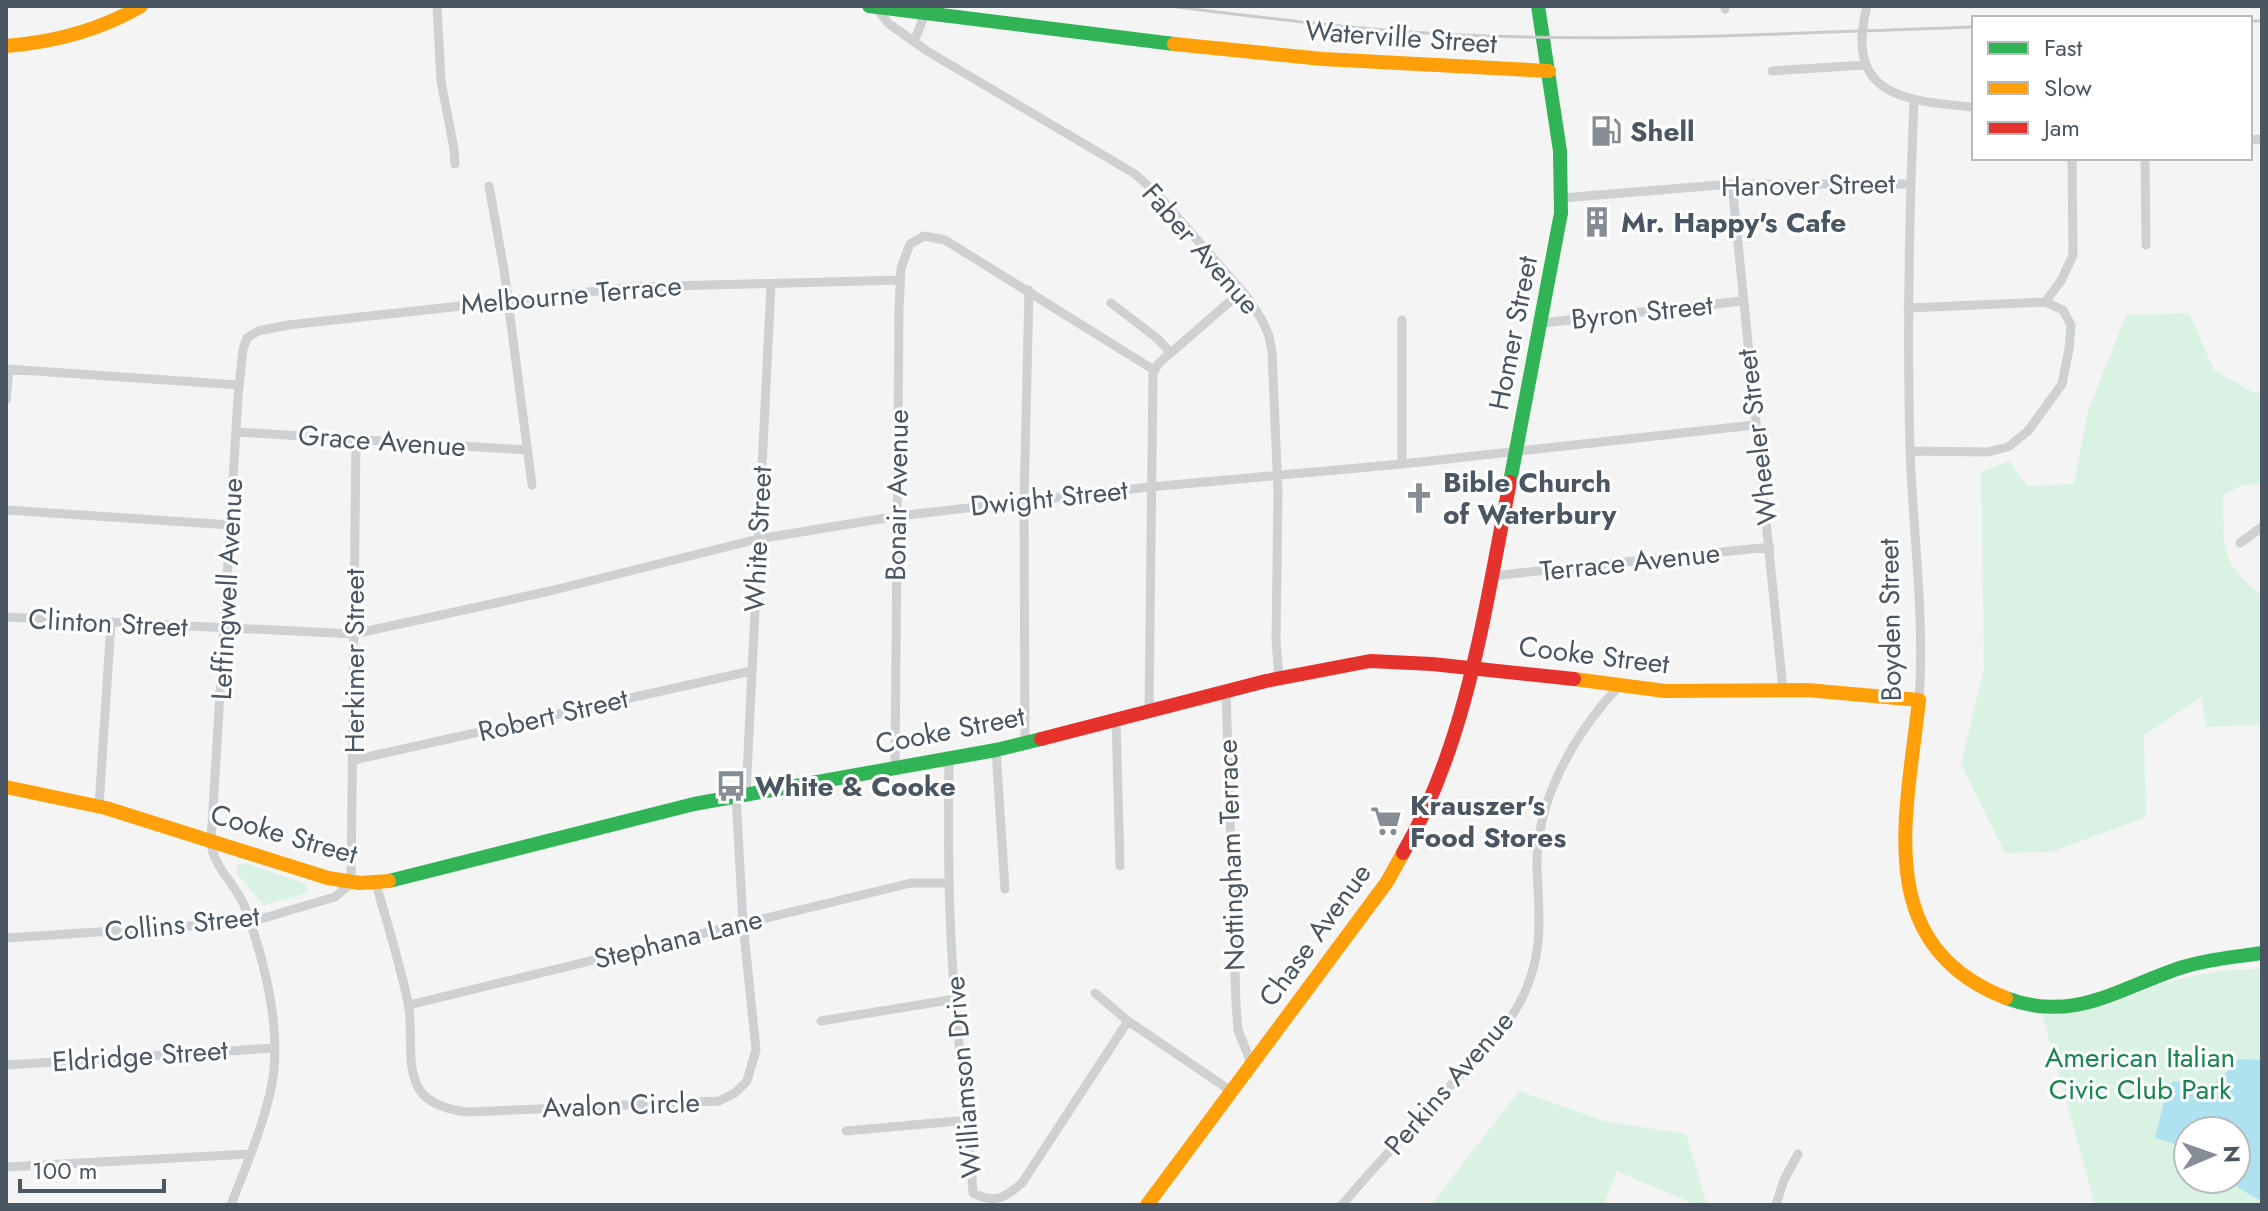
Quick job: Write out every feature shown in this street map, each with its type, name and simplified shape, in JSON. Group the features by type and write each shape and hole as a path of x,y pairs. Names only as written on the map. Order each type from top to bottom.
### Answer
{"main road":[{"path":"6,46 71,36 118,19 141,6"},
{"name":"Waterville Street","path":"869,6 1138,41 1323,59 1549,71"},
{"name":"Homer Street","path":"1472,668 1559,231 1562,198 1560,151 1538,6"},
{"name":"Cooke Street","path":"6,787 99,806 315,875 351,883 376,884 414,877 673,809 996,750 1279,678 1379,660 1677,691 1783,690 1919,700"},
{"name":"Chase Avenue","path":"1147,1205 1369,907 1409,846 1444,771 1465,703 1472,668"},
{"name":"Boyden Street","path":"1919,700 1907,829 1908,892 1926,934 1945,959 1967,980 1989,993 2015,1002 2069,1007 2102,1000 2184,967 2262,953"}],"street":[{"path":"437,6 441,81 455,164"},
{"path":"1867,6 1861,40 1865,65 1880,83 1901,97 1914,101 1972,107"},
{"name":"Faber Avenue","path":"876,7 884,20 914,42 1135,174 1158,195 1242,291 1262,320 1271,347 1278,476 1276,641 1279,678"},
{"path":"914,42 925,14"},
{"path":"1772,71 1865,65"},
{"name":"Boyden Street","path":"1914,101 1908,308 1910,451 1922,650 1919,700"},
{"path":"2045,302 2061,281 2073,255 2072,160"},
{"path":"2145,160 2146,245"},
{"name":"Hanover Street","path":"1562,198 1732,184 1911,184"},
{"name":"Wheeler Street","path":"1732,184 1783,690"},
{"path":"489,186 508,299 532,485"},
{"name":"Bonair Avenue","path":"895,768 902,263 910,244 917,238 928,236 952,244 1029,290"},
{"name":"Melbourne Terrace","path":"247,338 258,331 309,322 634,287 900,280"},
{"name":"White Street","path":"741,795 751,671 771,284"},
{"path":"1029,290 1154,370"},
{"path":"1025,743 1024,501 1029,290"},
{"path":"1149,711 1154,370 1242,291"},
{"name":"Byron Street","path":"1542,323 1742,301"},
{"path":"1908,308 2045,302 2063,310 2071,325 2062,384 2028,431 2008,447 1988,452 1910,451"},
{"path":"1111,303 1158,339 1171,353"},
{"path":"1402,320 1402,464"},
{"name":"Leffingwell Avenue","path":"211,841 239,385 247,338"},
{"path":"6,400 7,370 239,385"},
{"name":"Dwight Street","path":"354,634 550,591 758,539 898,516 1754,425"},
{"name":"Grace Avenue","path":"236,432 527,450"},
{"name":"Herkimer Street","path":"351,883 356,440"},
{"path":"6,510 231,525"},
{"path":"2240,543 2262,527"},
{"name":"Terrace Avenue","path":"1491,576 1770,547"},
{"name":"Clinton Street","path":"6,617 354,634"},
{"path":"99,806 111,623"},
{"name":"Robert Street","path":"354,760 751,671"},
{"name":"Perkins Avenue","path":"1342,1205 1502,1030 1523,996 1537,961 1541,917 1537,867 1539,831 1550,794 1570,752 1595,711 1619,686"},
{"name":"Nottingham Terrace","path":"1226,691 1236,1003 1238,1030 1252,1065"},
{"path":"1116,719 1120,866"},
{"path":"996,750 1005,889"},
{"name":"Williamson Drive","path":"949,758 948,883 973,1193 986,1200 1008,1196 1022,1183 1128,1021"},
{"name":"Avalon Circle","path":"376,884 409,1005 414,1076 420,1091 432,1101 449,1109 468,1112 719,1101 735,1093 747,1081 756,1050 743,923 741,795"},
{"path":"211,841 213,856 240,896 250,922 268,993 274,1048 269,1098 231,1205"},
{"name":"Collins Street","path":"6,938 250,922 335,897 351,883"},
{"name":"Stephana Lane","path":"409,1005 911,883 948,883"},
{"path":"1095,993 1128,1021 1231,1091"},
{"path":"821,1021 955,999"},
{"name":"Eldridge Street","path":"6,1065 274,1048"},
{"path":"846,1131 969,1120"},
{"path":"6,1167 250,1154"},
{"path":"1776,1205 1784,1180 1798,1154"}],"green space":[{"path":"2189,313 2214,370 2255,393 2262,393 2262,484 2242,485 2223,495 2227,552 2238,572 2262,596 2262,725 2206,727 2201,697 2144,735 2146,817 2051,852 2005,853 1961,764 1984,668 1981,472 2009,461 2027,486 2074,484 2088,411 2126,315"},
{"path":"245,863 304,883 307,893 264,905 237,874 237,865"},
{"name":"American Italian Civic Club Park","path":"2262,969 2262,1205 2095,1205 2042,1014 2106,1006 2164,983 2227,970"},
{"path":"1519,1091 1604,1121 1686,1134 1707,1205 1697,1205 1617,1171 1604,1205 1431,1205"}],"water":[{"path":"2239,1059 2262,1060 2262,1201 2251,1195 2252,1115 2172,1115 2172,1143 2155,1138 2168,1085 2175,1081 2212,1086"}],"railway":[{"path":"1169,6 1369,29 1549,38 1972,27"},
{"path":"2252,21 2262,21"}],"traffic: fast":[{"path":"869,6 1174,44"},
{"path":"1510,482 1561,213 1560,151 1538,6"},
{"path":"389,881 694,804 996,750 1041,739"},
{"path":"2006,998 2031,1005 2076,1005 2193,964 2262,953"}],"traffic: slow":[{"path":"6,46 76,34 141,6"},
{"path":"1174,44 1323,59 1549,71"},
{"path":"1574,679 1665,691 1807,690 1919,700 1905,830 1907,872 1916,910 1933,945 1963,975 2006,998"},
{"path":"6,787 106,808 328,878 360,883 389,881"},
{"path":"1147,1205 1387,882 1403,853"}],"traffic: jam":[{"path":"1403,853 1444,765 1459,719 1472,672 1510,482"},
{"path":"1041,739 1266,681 1370,661 1432,664 1574,679"}],"place":[{"name":"Shell","path":"1606,131"},
{"name":"Mr. Happy's Cafe","path":"1597,222"},
{"name":"Bible Church of Waterbury","path":"1419,498"},
{"name":"White & Cooke","path":"731,786"},
{"name":"Krauszer's Food Stores","path":"1386,821"}]}
